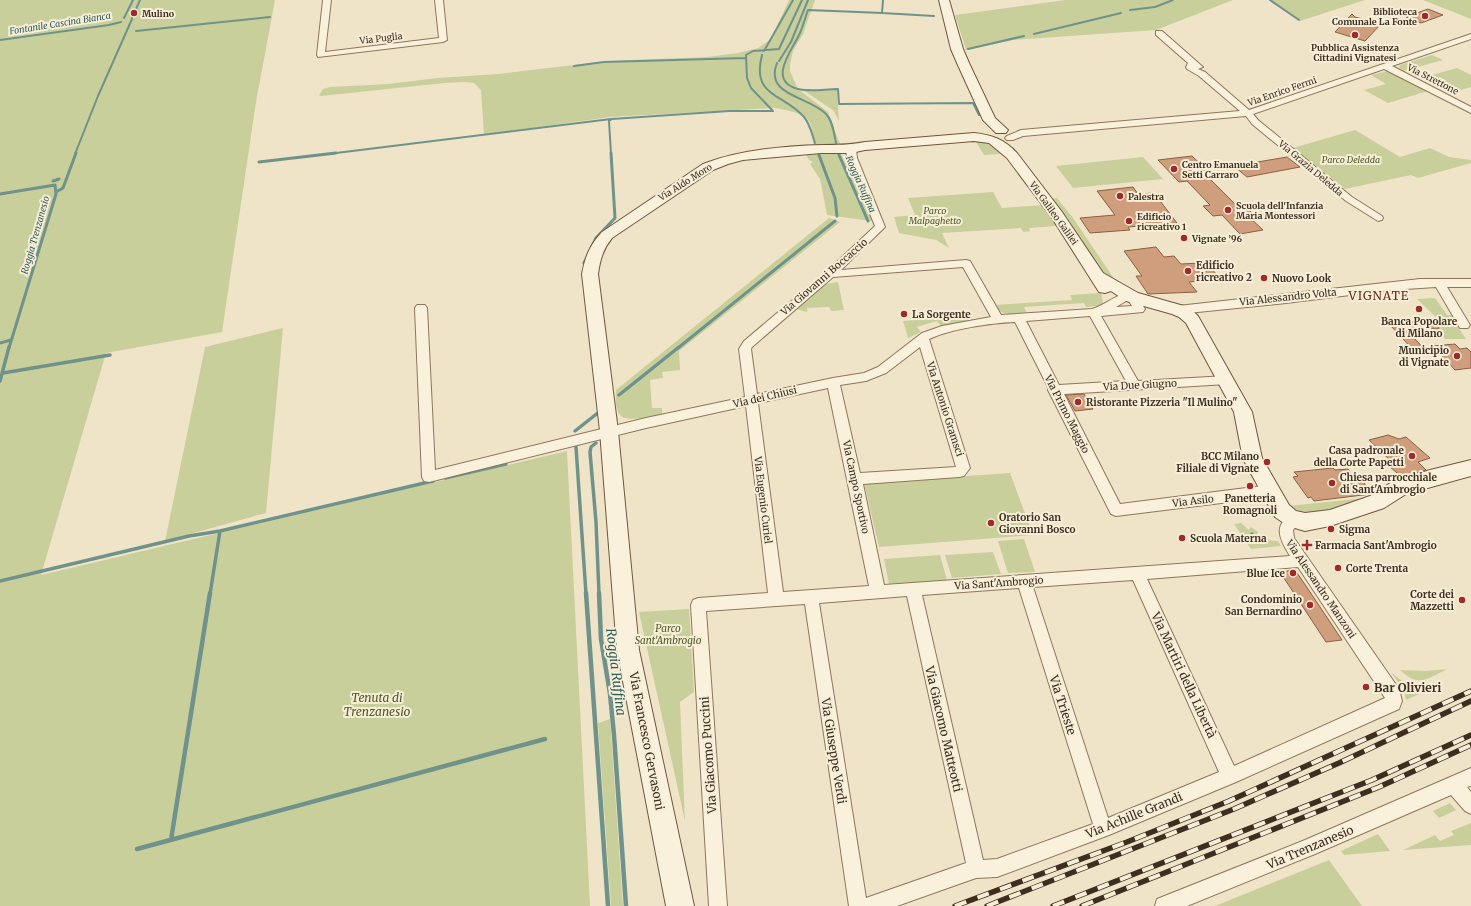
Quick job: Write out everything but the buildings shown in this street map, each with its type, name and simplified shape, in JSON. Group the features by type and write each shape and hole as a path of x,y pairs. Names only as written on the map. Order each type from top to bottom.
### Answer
{"street":[{"name":"Via Puglia","path":"327,0 321,55 443,40 439,0"},
{"name":"Via Galileo Galilei","path":"944,0 958,53 1000,135 1063,222 1107,290 1129,302"},
{"name":"Via Grazia Deledda","path":"1159,33 1192,63 1190,67 1194,71 1202,74 1248,113 1255,122 1349,199 1378,218"},
{"name":"Via Enrico Fermi","path":"1000,135 1248,113 1471,36"},
{"name":"Via Strettone","path":"1385,66 1471,110"},
{"name":"Via Aldo Moro","path":"609,432 590,271 594,255 605,238 616,228 699,172 723,161 751,155 811,150 851,150 865,146 1000,135"},
{"name":"Via Giovanni Boccaccio","path":"751,400 745,348 830,274 880,227 878,218 852,158 851,150"},
{"path":"830,274 966,263 998,320"},
{"name":"Via Alessandro Volta","path":"1129,302 1178,310 1286,299 1376,287 1420,283 1471,283"},
{"path":"1439,283 1464,325"},
{"name":"Via dei Chiusi","path":"421,308 429,477 609,432 833,382 861,378 876,373 891,364 923,338 942,330 998,320 1093,312 1129,302"},
{"name":"Via dei Chiusi","path":"1093,312 1129,302"},
{"path":"1178,310 1186,314 1196,325 1227,380 1245,416 1251,455 1283,512 1295,520 1313,522 1330,518 1377,502 1399,488 1430,478 1471,468"},
{"path":"1093,312 1134,385"},
{"name":"Via Primo Maggio","path":"1019,318 1054,390 1116,510"},
{"name":"Via Antonio Gramsci","path":"855,479 959,472 963,468 923,338"},
{"name":"Via Due Giugno","path":"1054,390 1227,380"},
{"name":"Via Campo Sportivo","path":"833,382 878,592"},
{"name":"Via Eugenio Curiel","path":"751,400 776,599"},
{"name":"Via Francesco Gervasoni","path":"609,432 628,650 680,906"},
{"name":"Via Asilo","path":"1116,510 1270,491"},
{"name":"Via Alessandro Manzoni","path":"1295,520 1289,525 1286,535 1289,544 1393,695 1394,701 1392,704"},
{"name":"Via Sant'Ambrogio","path":"698,605 1301,561"},
{"name":"Via Martiri della Libertà","path":"1138,573 1230,776"},
{"name":"Via Trieste","path":"1024,581 1103,829"},
{"name":"Via Giacomo Matteotti","path":"913,589 976,869"},
{"name":"Via Giuseppe Verdi","path":"810,597 858,906"},
{"name":"Via Giacomo Puccini","path":"698,605 718,906"},
{"name":"Via Achille Grandi","path":"870,906 976,869 997,868 1103,829 1230,776 1392,704"},
{"name":"Via Trenzanesio","path":"1164,906 1309,848 1471,777"},
{"path":"1454,785 1471,805"}],"green space":[{"name":"Tenuta di Trenzanesio","path":"0,0 275,0 256,102 222,332 106,353 41,575 567,451 590,906 0,906"},
{"path":"789,0 815,0 803,34 793,51 790,71 798,89 828,112 840,144 814,146 810,123 804,116 775,108 610,117 484,135 481,90 474,83 445,83 319,95 323,89 330,87 388,84 438,78 498,74 607,61 707,57 738,53 758,48 771,39"},
{"path":"1065,0 1233,0 1156,30 1013,40 966,50 955,15"},
{"path":"1269,0 1365,0 1300,21"},
{"path":"1423,0 1471,0 1471,19"},
{"path":"1432,55 1443,60 1403,71 1399,67 1400,65"},
{"path":"1457,68 1471,75 1471,87 1461,90 1432,75"},
{"path":"1388,71 1428,91 1388,103 1364,90 1386,84 1371,75"},
{"path":"803,90 837,90 839,122 834,111"},
{"name":"Parco Deledda","path":"1355,130 1400,157 1430,148 1449,157 1471,160 1471,163 1418,178 1411,175 1345,189 1293,148"},
{"path":"970,141 987,143 994,147 1000,154 984,155 976,142 971,143"},
{"path":"826,153 841,154 873,219 871,221 827,215 820,179 810,164 813,162 809,160 806,155"},
{"path":"1143,157 1163,179 1073,188 1056,166"},
{"name":"Parco Malpaghetto","path":"993,192 1002,208 1044,205 1057,226 1029,228 1030,231 1023,232 1021,228 942,233 949,248 936,240 899,233 894,217 915,215 908,198"},
{"path":"1057,198 1073,218 1117,283 1103,273 1049,199"},
{"path":"829,218 840,222 679,351 680,370 662,372 663,378 650,380 652,408 662,408 662,414 638,419 631,419 621,416 616,407 616,390"},
{"path":"838,282 844,310 831,311 829,307 807,308 807,312 796,309 826,284"},
{"path":"1101,293 1103,303 1099,306 1086,307 1084,303 1024,307 1027,313 1008,314 1000,311 994,305 1072,300 1070,295"},
{"path":"1435,298 1447,315 1456,315 1461,323 1456,324 1466,339 1445,339 1440,331 1441,322 1417,299"},
{"path":"971,316 973,320 941,326 937,321 917,327 921,332 908,338 903,321"},
{"path":"283,328 266,513 165,541 205,347"},
{"path":"1010,473 1033,535 879,547 864,483"},
{"path":"1373,497 1320,512 1298,510 1289,506"},
{"path":"1241,523 1249,530 1251,527 1258,532 1257,535 1265,540 1278,541 1281,546 1251,549 1234,524"},
{"path":"1024,539 1035,572 1008,573 998,541"},
{"path":"993,552 1001,574 952,578 945,555"},
{"path":"940,555 947,580 889,584 884,559"},
{"name":"Parco Sant'Ambrogio","path":"689,609 694,692 680,702 685,821 639,612"},
{"path":"1447,669 1423,680 1413,679 1400,670 1426,671"},
{"path":"1391,672 1408,686 1426,691 1406,700 1404,691"},
{"path":"610,719 623,906 611,906 598,723"},
{"path":"1450,803 1456,810 1439,818 1433,811"},
{"path":"1471,823 1471,845 1403,850 1435,835 1440,841 1454,835 1451,831"},
{"path":"1378,834 1390,851 1344,855 1341,851"},
{"path":"1329,860 1362,906 1215,906"}],"waterway":[{"name":"Fontanile Cascina Bianca","path":"124,18 133,0"},
{"name":"Roggia Trenzanesio","path":"132,18 140,0"},
{"path":"765,50 793,0"},
{"path":"765,50 779,49 802,0"},
{"name":"Roggia Ruffina","path":"779,61 791,42 808,0"},
{"path":"882,13 883,0"},
{"path":"1130,10 1155,7 1173,0"},
{"path":"1270,0 1299,20"},
{"path":"882,13 808,10 800,33 784,64 784,79 789,85 803,90 838,89 839,104 973,103 979,115"},
{"path":"882,13 934,16"},
{"path":"1034,34 1121,13"},
{"name":"Roggia Trenzanesio","path":"136,31 270,17"},
{"name":"Roggia Trenzanesio","path":"75,154 98,96 132,19"},
{"name":"Fontanile Cascina Bianca","path":"0,40 109,25 121,22"},
{"path":"968,49 1024,36"},
{"path":"746,55 753,51 765,50"},
{"path":"762,55 760,69 761,79 765,87 771,93 796,109 804,117 815,143"},
{"path":"611,154 609,121 612,119 729,111 773,111 751,88 747,78 746,56"},
{"path":"574,66 604,62 746,58"},
{"name":"Roggia Ruffina","path":"777,63 775,74 777,82 782,89 818,108 826,114 832,124 836,143"},
{"path":"328,154 611,119"},
{"name":"Roggia Trenzanesio","path":"56,192 63,188 76,153"},
{"path":"259,162 336,153"},
{"path":"584,263 596,238 615,218 611,153"},
{"path":"819,155 835,198 837,216"},
{"name":"Roggia Ruffina","path":"839,155 868,221"},
{"path":"53,181 59,179"},
{"name":"Roggia Trenzanesio","path":"0,194 55,185 56,194 9,348"},
{"path":"678,348 835,221"},
{"path":"0,343 11,340"},
{"name":"Roggia Trenzanesio","path":"0,381 9,347"},
{"path":"619,395 679,347"},
{"name":"Roggia Trenzanesio","path":"3,373 110,355"},
{"path":"575,431 599,412"},
{"name":"Roggia Ruffina","path":"596,443 591,447 590,452 596,522 599,594"},
{"path":"576,447 586,594"},
{"path":"445,478 506,464"},
{"path":"220,531 433,481"},
{"path":"0,581 189,536 220,531"},
{"path":"210,594 220,531"},
{"path":"1248,540 1252,534"},
{"path":"171,840 210,593"},
{"path":"586,593 608,906"},
{"name":"Roggia Ruffina","path":"599,593 601,639 610,694 614,735 626,906"},
{"path":"171,840 545,739"},
{"path":"137,849 171,840"}],"railway":[{"path":"955,906 1127,842 1229,801 1471,691"},
{"path":"987,906 1234,809 1339,763 1471,701"},
{"path":"1053,906 1372,780 1471,735"},
{"path":"1082,906 1379,787 1471,745"}],"place":[{"name":"Mulino","path":"134,13"},
{"name":"Biblioteca Comunale La Fonte","path":"1425,16"},
{"name":"Pubblica Assistenza Cittadini Vignatesi","path":"1355,35"},
{"name":"Centro Emanuela Setti Carraro","path":"1174,169"},
{"name":"Palestra","path":"1120,196"},
{"name":"Scuola dell'Infanzia Maria Montessori","path":"1228,210"},
{"name":"Edificio ricreativo 1","path":"1129,221"},
{"name":"Vignate ’96","path":"1184,238"},
{"name":"Edificio ricreativo 2","path":"1188,271"},
{"name":"Nuovo Look","path":"1264,278"},
{"name":"Banca Popolare di Milano","path":"1419,309"},
{"name":"La Sorgente","path":"904,314"},
{"name":"Municipio di Vignate","path":"1457,356"},
{"name":"Ristorante Pizzeria \"Il Mulino\"","path":"1078,402"},
{"name":"Casa padronale della Corte Papetti","path":"1412,456"},
{"name":"BCC Milano Filiale di Vignate","path":"1267,462"},
{"name":"Chiesa parrocchiale di Sant'Ambrogio","path":"1332,483"},
{"name":"Panetteria Romagnoli","path":"1250,486"},
{"name":"Oratorio San Giovanni Bosco","path":"991,523"},
{"name":"Sigma","path":"1331,529"},
{"name":"Scuola Materna","path":"1182,538"},
{"name":"Farmacia Sant'Ambrogio","path":"1307,545"},
{"name":"Corte Trenta","path":"1338,568"},
{"name":"Blue Ice","path":"1293,573"},
{"name":"Corte dei Mazzetti","path":"1462,600"},
{"name":"Condominio San Bernardino","path":"1310,605"},
{"name":"Bar Olivieri","path":"1366,687"}],"district":[{"name":"VIGNATE","path":"1379,295"}]}
